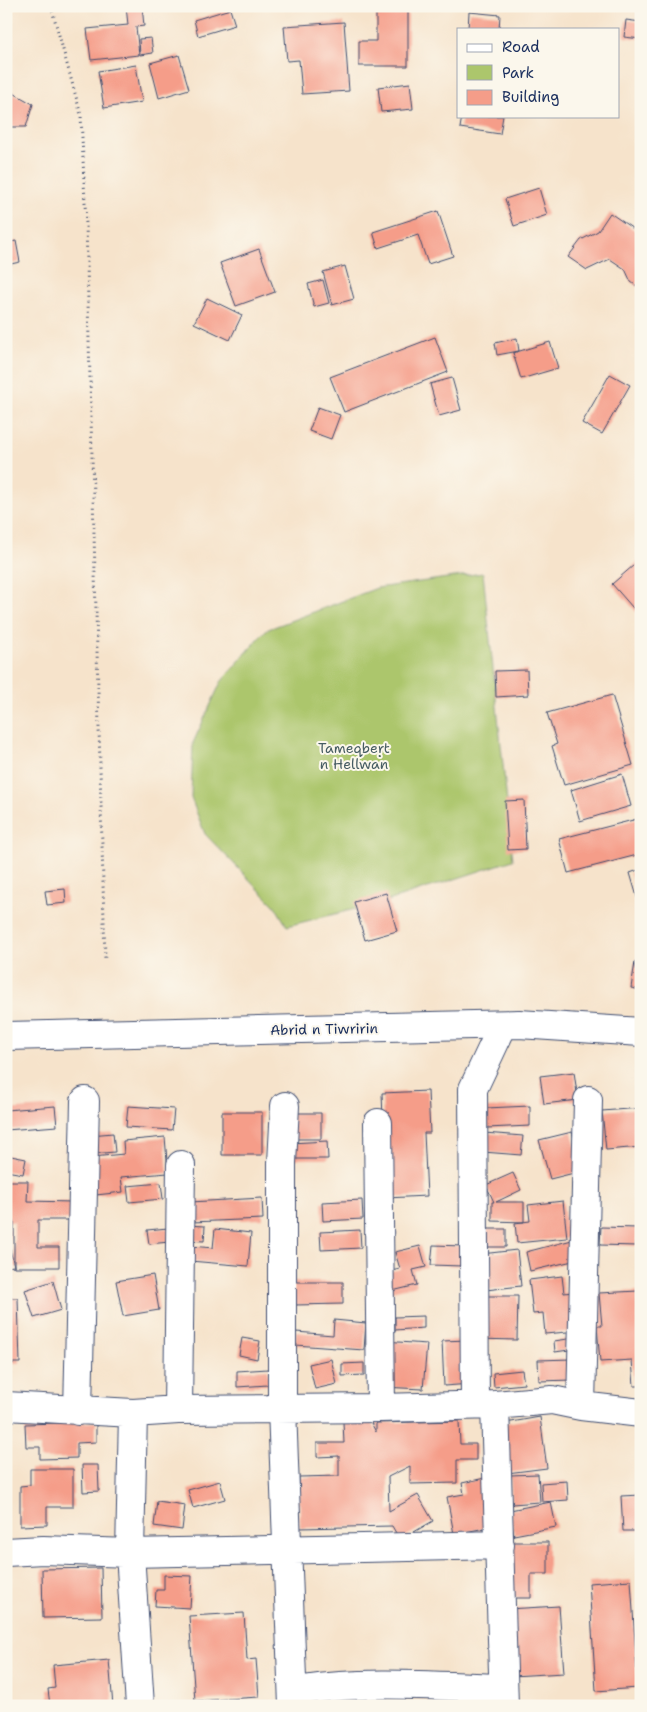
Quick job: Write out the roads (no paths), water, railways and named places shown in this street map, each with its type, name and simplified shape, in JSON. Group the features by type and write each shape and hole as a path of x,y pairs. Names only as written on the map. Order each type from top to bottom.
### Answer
{"street":[{"name":"Abrid n Tiwririn","path":"6,1036 503,1024 641,1032"},
{"path":"285,1106 282,1163 282,1408 286,1551 302,1699 337,1685 373,1684 504,1697 500,1545 485,1405 473,1089 503,1024"},
{"path":"581,1406 588,1100"},
{"path":"78,1411 85,1101"},
{"path":"378,1123 381,1408"},
{"path":"178,1410 181,1165"},
{"path":"6,1406 133,1413 178,1410 485,1405 552,1400 581,1406 641,1413"},
{"path":"133,1413 130,1553 140,1706"},
{"path":"6,1552 43,1550 130,1553 286,1551 500,1545"}],"park label":[{"name":"Tameqbeṛt n Hellwan","path":"354,756"}]}
